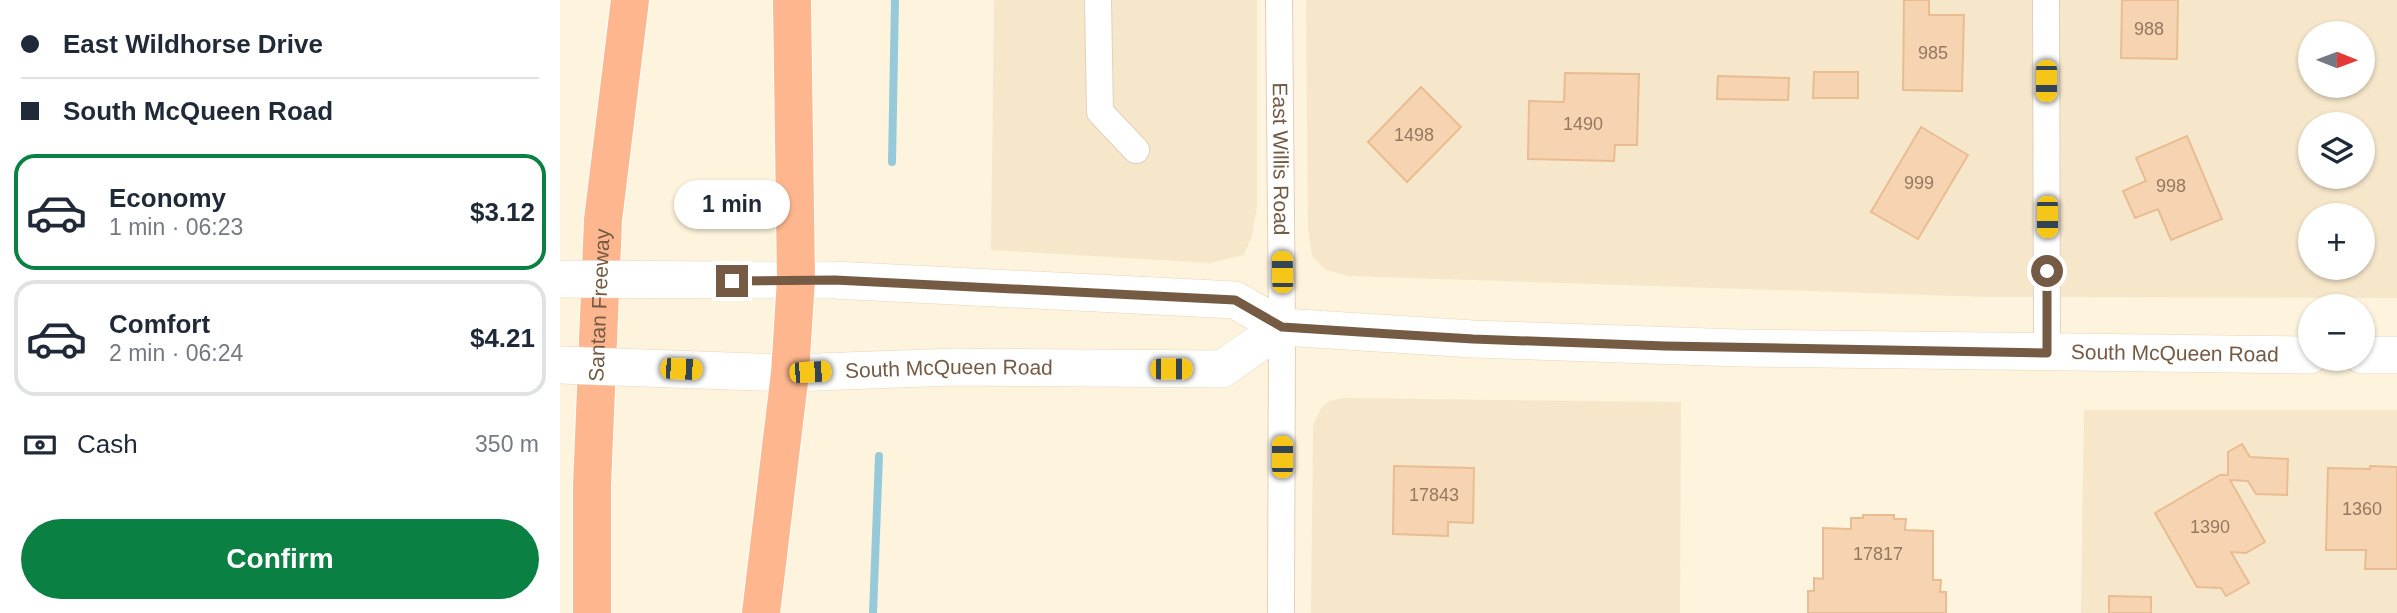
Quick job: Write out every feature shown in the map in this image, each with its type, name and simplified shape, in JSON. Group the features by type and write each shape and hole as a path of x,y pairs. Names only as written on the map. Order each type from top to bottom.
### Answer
{"highway":[{"name":"Santan Freeway","path":"592,613 592,486 603,220 630,0"},
{"path":"761,613 790,373 796,279 792,0"}],"main road":[{"name":"South McQueen Road","path":"560,279 796,279 1235,300 1282,327 1473,339 2047,353 2298,355"},
{"name":"South McQueen Road","path":"560,365 790,373 954,367 1222,369 1282,327"},
{"path":"2375,355 2397,355"}],"street":[{"path":"1098,0 1100,113 1136,150"},
{"name":"East Willis Road","path":"1279,0 1281,613"},
{"path":"2046,0 2047,353"}],"shaded area":[{"path":"994,0 1257,0 1257,207 1252,235 1244,255 1210,263 991,250"},
{"path":"1306,0 2397,0 2397,298 2375,298 2375,294 2298,294 2298,298 1987,297 1349,276 1326,270 1312,256 1308,230"},
{"path":"1342,398 1681,402 1680,613 1311,613 1313,425 1321,408 1329,401"},
{"path":"2084,410 2397,410 2397,613 2081,613"}],"building":[{"path":"1904,0 1929,0 1929,15 1964,15 1962,91 1903,90"},
{"path":"2122,0 2178,0 2177,59 2121,58"},
{"path":"1814,72 1858,72 1858,98 1813,98"},
{"path":"1565,73 1639,74 1637,145 1615,145 1614,161 1528,159 1529,101 1564,102"},
{"path":"1718,76 1789,78 1788,100 1717,99"},
{"path":"1421,87 1461,127 1407,182 1368,142"},
{"path":"1921,127 1968,155 1918,239 1871,212"},
{"path":"2187,136 2222,219 2171,240 2158,209 2135,218 2123,191 2146,181 2136,158"},
{"path":"2242,444 2250,457 2288,459 2287,495 2256,494 2248,481 2230,480 2265,542 2246,553 2231,552 2249,583 2226,596 2221,588 2197,587 2155,513 2220,475 2228,475 2228,452"},
{"path":"1394,466 1474,468 1473,523 1448,522 1448,536 1393,534"},
{"path":"2370,466 2397,467 2397,569 2365,569 2366,550 2326,550 2328,468 2370,469"},
{"path":"1863,515 1894,515 1894,519 1906,519 1905,530 1933,531 1933,580 1941,580 1940,592 1946,592 1946,613 1808,613 1808,591 1814,591 1814,578 1823,579 1823,528 1851,529 1851,518 1863,518"},
{"path":"2109,596 2151,597 2151,613 2109,613"}],"waterway":[{"path":"892,162 895,0"},
{"path":"873,613 879,456"}],"route":[{"path":"732,281 835,280 1235,300 1282,327 1473,339 1700,347 2047,353 2047,271"}]}
